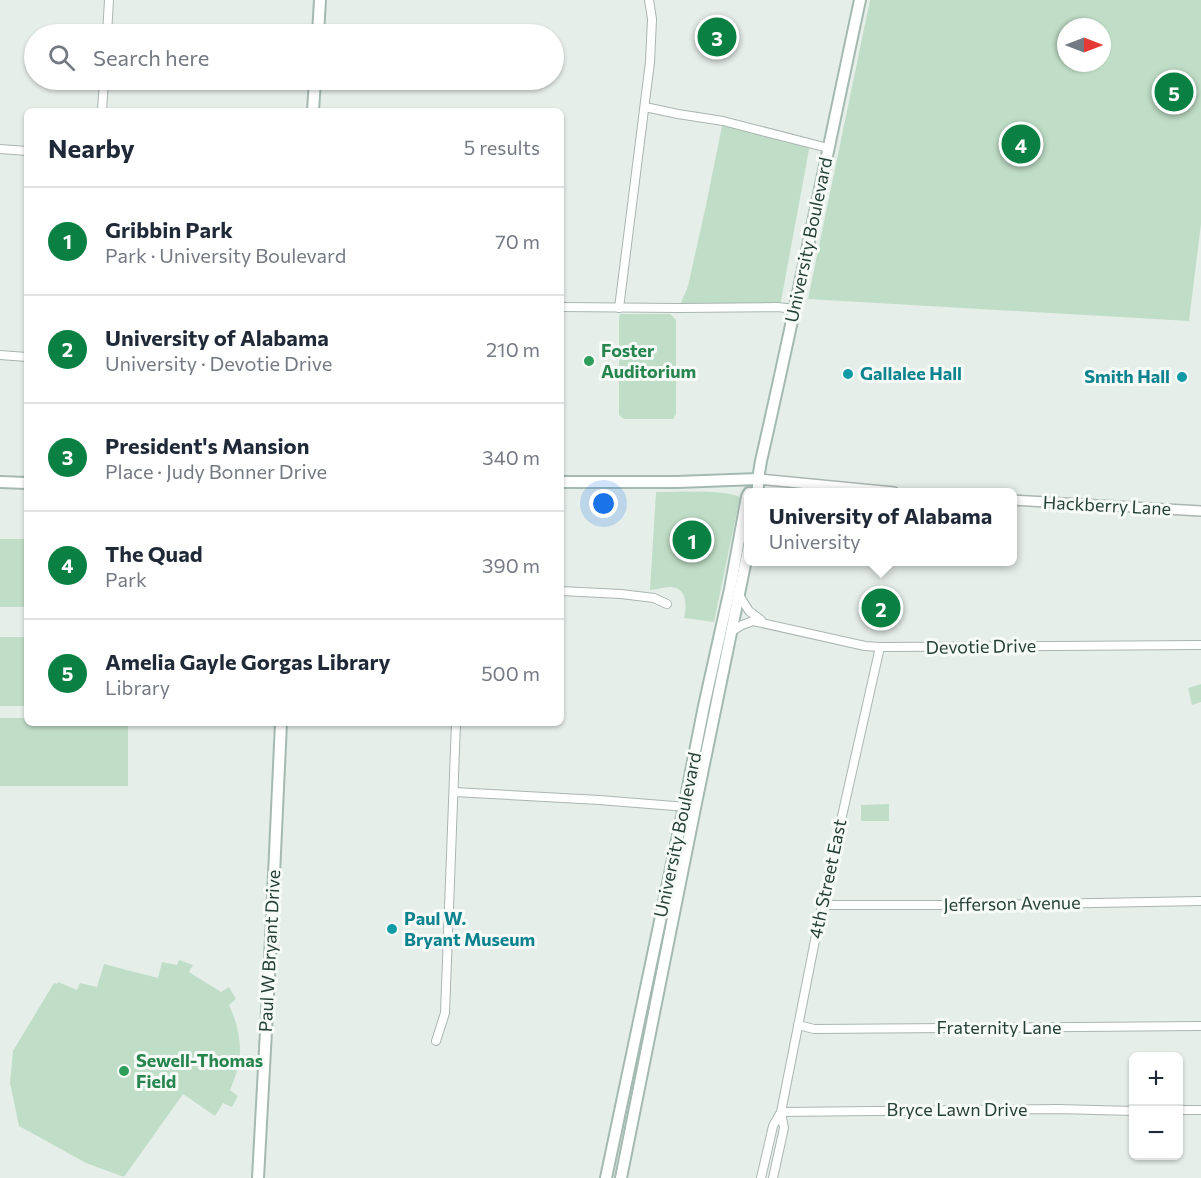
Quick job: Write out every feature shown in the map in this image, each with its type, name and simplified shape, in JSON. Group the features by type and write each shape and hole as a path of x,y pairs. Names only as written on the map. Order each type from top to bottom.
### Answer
{"main road":[{"path":"319,24 320,0"},
{"name":"University Boulevard","path":"758,488 758,479 860,0"},
{"path":"313,108 314,90"},
{"path":"564,482 758,479"},
{"name":"University Boulevard","path":"752,488 758,479"},
{"path":"0,482 24,483"},
{"name":"University Boulevard","path":"621,1178 690,807 704,706 744,513"},
{"name":"University Boulevard","path":"606,1178 745,566"},
{"name":"Paul W Bryant Drive","path":"258,1178 281,726"}],"street":[{"path":"108,24 109,0"},
{"path":"619,308 645,107 652,19 649,0"},
{"path":"102,108 103,90"},
{"path":"645,107 723,121 828,148"},
{"path":"0,149 24,151"},
{"path":"564,307 777,307 796,309"},
{"path":"0,355 24,357"},
{"path":"758,479 852,488"},
{"name":"Hackberry Lane","path":"1017,500 1201,511"},
{"path":"564,591 654,598 667,604"},
{"path":"740,595 749,611 765,623"},
{"name":"Devotie Drive","path":"731,632 753,621 865,646 880,647 1201,645"},
{"name":"4th Street East","path":"773,1178 783,1128 781,1112 822,905 880,647"},
{"path":"436,1041 445,1013 456,726"},
{"path":"454,792 690,807"},
{"name":"Jefferson Avenue","path":"822,905 1201,901"},
{"name":"Fraternity Lane","path":"798,1025 814,1029 1201,1026"},
{"path":"1183,1110 1201,1110"},
{"name":"Bryce Lawn Drive","path":"781,1112 1129,1111"},
{"name":"4th Street East","path":"761,1178 773,1126 781,1112"}],"green space":[{"path":"870,0 1201,0 1201,224 1189,321 808,299"},
{"path":"723,121 810,144 780,307 679,308 688,286"},
{"path":"620,314 670,314 676,320 676,414 673,419 624,419 619,415"},
{"path":"656,492 711,492 740,497 714,622 684,618 684,597 675,588 650,590"},
{"path":"0,539 24,539 24,607 0,607"},
{"path":"0,637 24,637 24,706 0,706"},
{"path":"1201,684 1201,702 1192,705 1188,688"},
{"path":"0,718 24,718 24,726 128,726 128,786 0,786"},
{"path":"889,804 889,821 861,821 861,805"},
{"name":"Sewell-Thomas Field","path":"179,960 193,965 189,972 221,992 229,987 236,999 229,1005 240,1043 238,1067 230,1090 238,1096 232,1107 223,1103 215,1116 183,1094 124,1177 86,1163 19,1126 10,1083 13,1051 54,983 58,982 77,990 80,983 97,987 104,964 158,978 162,962 177,965"}],"place":[{"name":"President's Mansion","path":"717,37"},
{"name":"Amelia Gayle Gorgas Library","path":"1174,92"},
{"name":"The Quad","path":"1021,144"},
{"name":"Foster Auditorium","path":"589,361"},
{"name":"Gallalee Hall","path":"848,374"},
{"name":"Smith Hall","path":"1182,377"},
{"name":"Gribbin Park","path":"692,540"},
{"name":"University of Alabama","path":"881,608"},
{"name":"Paul W. Bryant Museum","path":"392,929"},
{"name":"Sewell-Thomas Field","path":"124,1071"}]}
